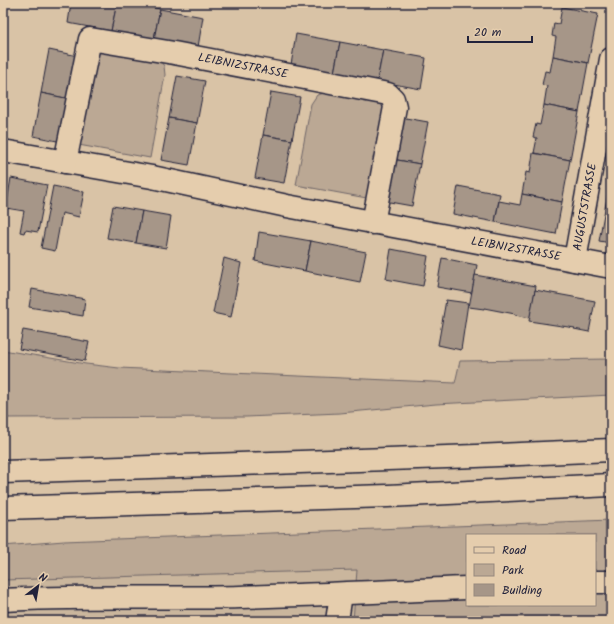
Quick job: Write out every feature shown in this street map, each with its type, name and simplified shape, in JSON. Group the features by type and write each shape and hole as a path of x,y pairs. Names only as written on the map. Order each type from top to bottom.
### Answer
{"main road":[{"name":"LEIBNIZSTRASSE","path":"65,162 90,38 182,54 388,94 393,99 395,107 373,223"},
{"name":"AUGUSTSTRASSE","path":"575,260 611,59"},
{"name":"LEIBNIZSTRASSE","path":"3,151 152,177 373,223 611,267"},
{"path":"3,472 468,457 611,450"},
{"path":"3,508 388,496 611,485"},
{"path":"596,582 611,582"},
{"path":"3,600 38,598 239,597 466,588"},
{"path":"337,621 341,594"}],"shaded area":[{"path":"357,570 353,621 3,621 3,580"}],"green space":[{"path":"98,49 161,62 164,66 165,75 150,158 73,144"},
{"path":"328,92 377,102 384,108 372,199 296,185 311,104 317,95"},
{"path":"3,350 119,368 455,383 460,361 611,359 611,395 436,404 340,413 246,417 3,418"},
{"path":"611,520 611,621 353,621 357,570 3,580 3,546 64,541"}],"building":[{"path":"71,3 117,3 111,31 68,23"},
{"path":"117,3 130,3 160,9 154,39 111,31"},
{"path":"562,7 598,14 588,63 553,56 556,37 552,36 554,23 559,24"},
{"path":"160,9 203,17 198,47 154,39"},
{"path":"296,34 340,42 334,73 291,65"},
{"path":"340,42 383,50 377,81 334,73"},
{"path":"49,50 78,56 70,99 41,93"},
{"path":"383,50 426,58 421,89 377,81"},
{"path":"553,56 588,63 579,112 544,105 547,86 542,85 545,71 550,72"},
{"path":"177,76 205,81 197,123 169,118"},
{"path":"271,92 300,97 292,140 263,135"},
{"path":"41,93 70,99 62,142 33,136"},
{"path":"544,105 579,112 570,160 534,153 537,138 533,137 536,124 540,125"},
{"path":"400,117 428,122 420,164 392,159"},
{"path":"169,118 197,123 189,165 161,160"},
{"path":"263,135 292,140 284,183 255,178"},
{"path":"533,153 570,160 562,202 522,194 526,172 530,173"},
{"path":"392,159 420,164 412,206 384,201"},
{"path":"611,176 611,243 599,241"},
{"path":"11,178 47,185 38,232 25,230 24,233 20,232 24,211 6,208"},
{"path":"53,186 84,192 79,217 62,213 55,251 41,248"},
{"path":"458,186 500,194 495,222 453,214"},
{"path":"522,194 562,202 556,234 495,222 499,201 520,205"},
{"path":"113,206 142,211 136,243 107,238"},
{"path":"142,211 171,216 166,248 136,243"},
{"path":"259,232 311,241 305,271 255,261"},
{"path":"311,241 366,252 360,282 305,271"},
{"path":"391,249 428,256 423,286 386,279"},
{"path":"224,258 241,263 231,317 213,313"},
{"path":"442,258 477,265 472,293 437,287"},
{"path":"475,275 536,286 530,318 484,308 469,307"},
{"path":"32,289 85,299 83,316 29,307"},
{"path":"535,290 595,301 589,332 574,329 575,328 529,321"},
{"path":"446,300 468,303 461,350 438,345"},
{"path":"23,330 89,342 85,361 19,349"}]}
